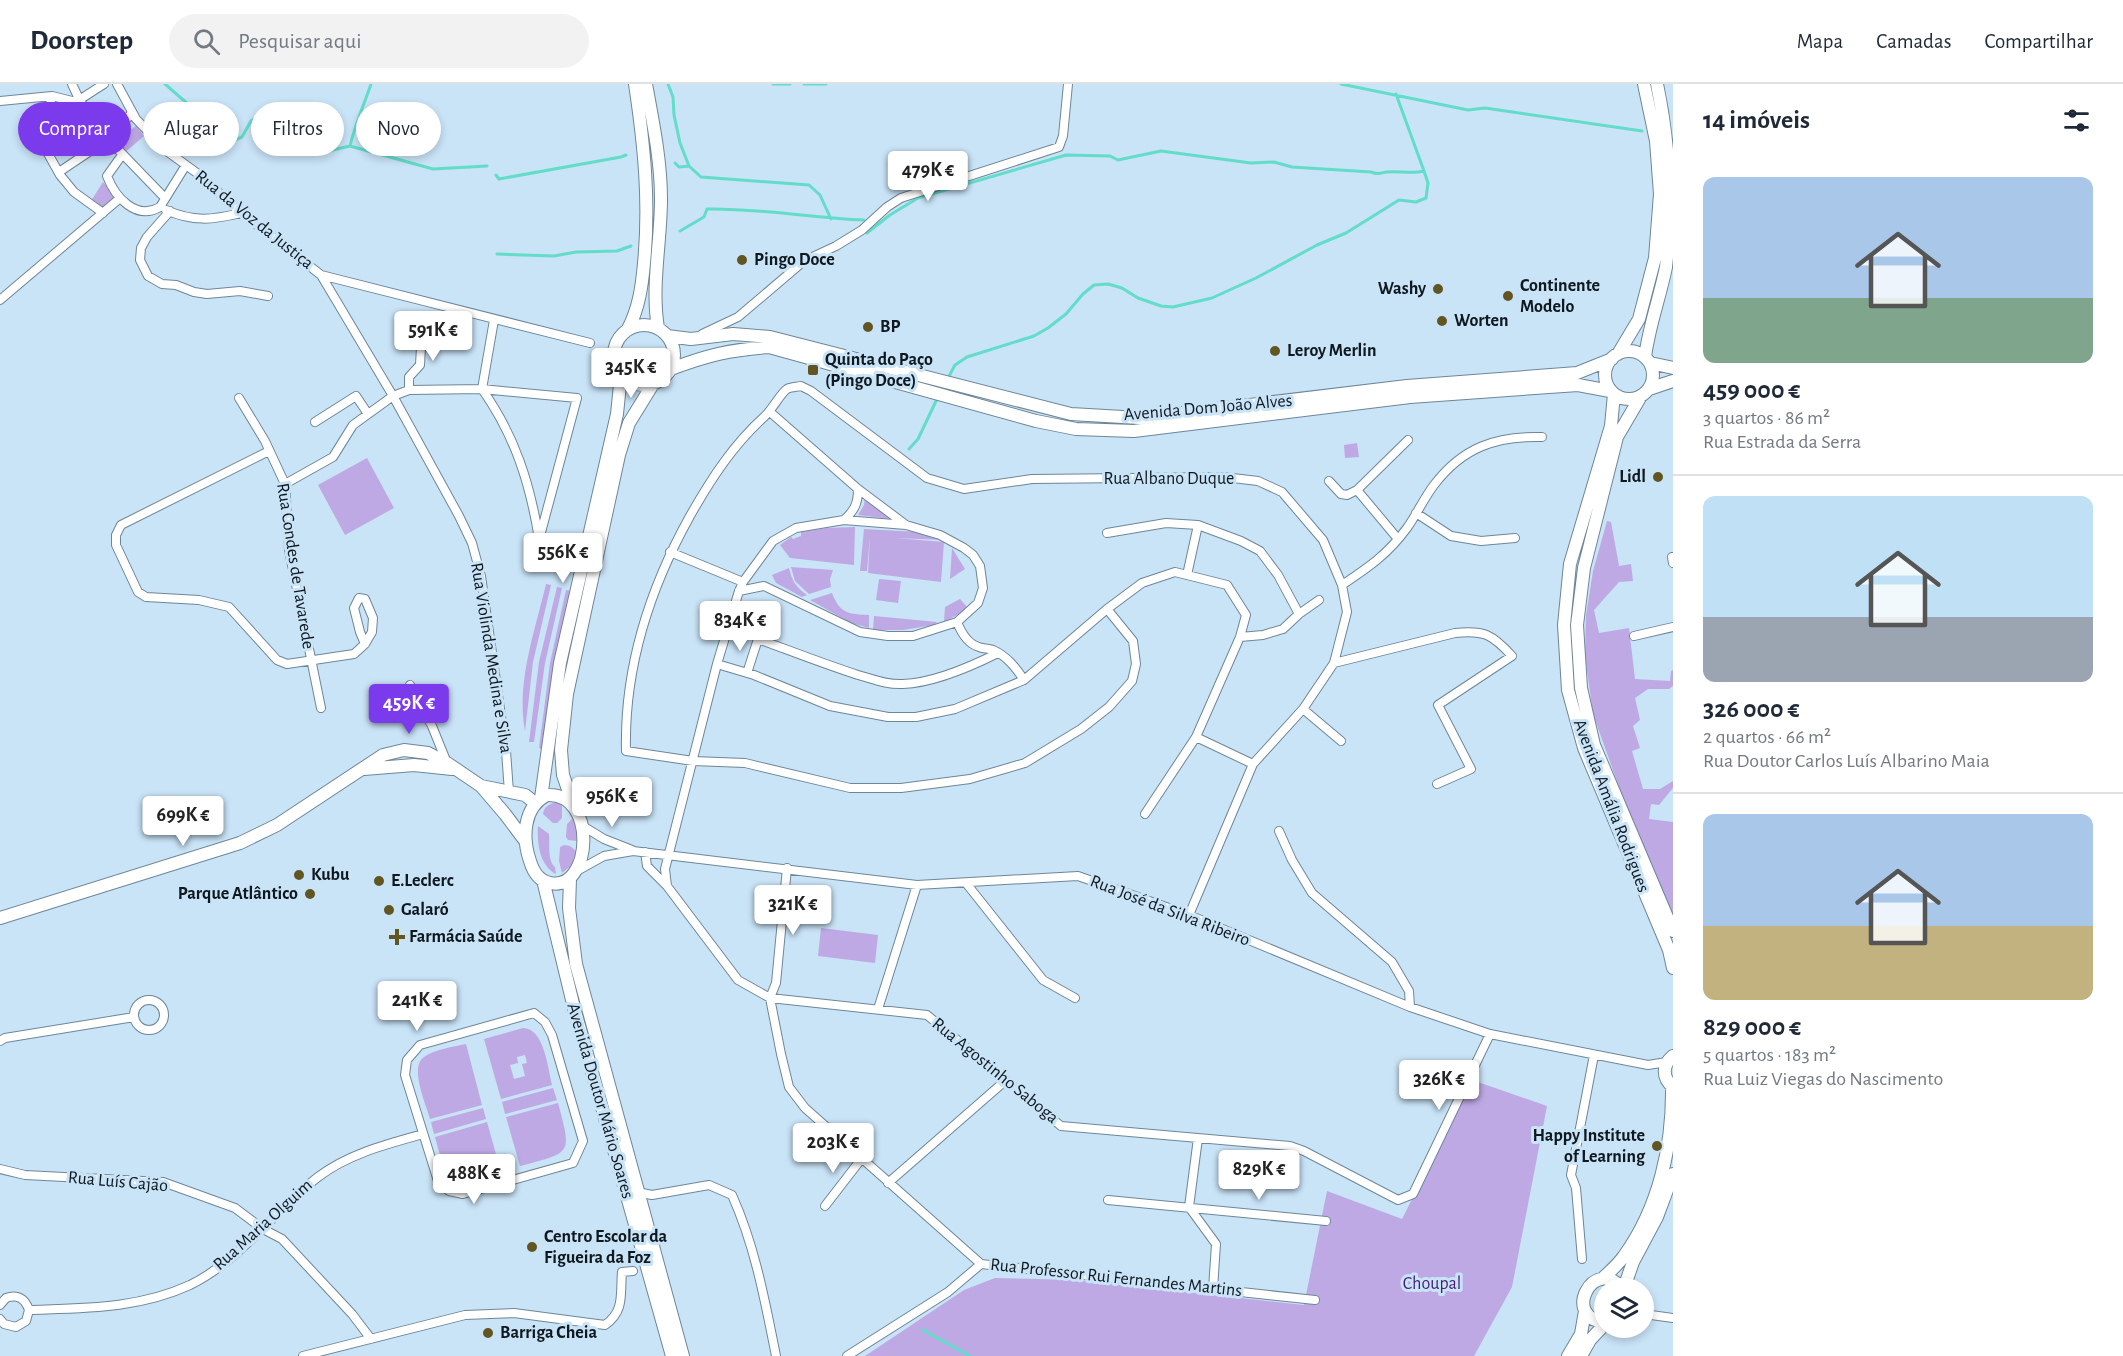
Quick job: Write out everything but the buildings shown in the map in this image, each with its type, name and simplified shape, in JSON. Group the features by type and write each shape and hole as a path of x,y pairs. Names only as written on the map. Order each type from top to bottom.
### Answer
{"main road":[{"path":"635,84 643,133 647,226 641,294 635,317 621,336 614,354 615,364 621,375 635,384 653,384 660,381 671,369 674,352 663,332 654,296 659,255 661,197 655,132 646,84"},
{"path":"1644,84 1656,141 1659,184 1655,258 1639,319 1605,371 1607,384 1612,392 1627,399 1673,381"},
{"path":"1645,393 1653,376 1647,360 1651,323 1666,267 1672,221 1673,174 1657,84"},
{"path":"628,329 648,325 663,332"},
{"name":"Avenida Dom João Alves","path":"663,332 691,339 733,334 770,337 1071,414 1140,418 1407,386 1577,373 1615,356"},
{"name":"Avenida Dom João Alves","path":"671,369 715,354 769,347 1036,421 1076,429 1134,431 1410,398 1578,385 1612,392"},
{"path":"1615,356 1632,352 1647,360 1673,368"},
{"path":"538,801 559,670 617,414 621,375"},
{"path":"573,804 566,798 547,795 538,801 528,816 526,842 531,865 536,874 552,884 562,883 574,875 583,850 584,837 581,825 563,775 561,750 567,694 620,455 629,423 653,384"},
{"name":"Avenida Amália Rodrigues","path":"1612,392 1611,426 1570,564 1564,625 1568,690 1584,748 1669,950 1673,968"},
{"name":"Avenida Amália Rodrigues","path":"1645,393 1617,437 1584,568 1577,625 1581,688 1594,745 1673,931"},
{"path":"0,918 240,843 277,825 362,769 414,765 450,766 481,786 526,842"},
{"path":"481,786 525,795 538,801"},
{"name":"Avenida Doutor Mário Soares","path":"574,875 568,908 574,958 683,1356"},
{"name":"Avenida Doutor Mário Soares","path":"543,880 574,1008 672,1356"},
{"path":"1603,1278 1624,1257 1648,1215 1662,1177 1672,1108 1672,1086 1665,1075 1671,1057"},
{"path":"1627,1278 1657,1217 1673,1174"},
{"path":"1594,1282 1587,1287 1583,1295 1586,1311 1594,1319"},
{"path":"1568,1356 1581,1334 1586,1311"},
{"path":"1581,1356 1594,1335"}],"street":[{"path":"72,84 80,100"},
{"path":"0,101 52,96 68,101 80,100 104,84"},
{"name":"Rua da Voz da Justiça","path":"117,84 132,113 168,152 201,176 241,213 321,275"},
{"path":"691,339 738,317 804,261 862,231 887,207 901,198 1059,147 1064,136 1068,84"},
{"path":"52,96 41,141 74,192 102,213"},
{"path":"59,172 83,156"},
{"path":"121,156 107,176 119,200 140,212 153,211 160,207 164,197 186,165"},
{"path":"124,156 164,197"},
{"path":"0,300 119,200"},
{"path":"160,207 195,219 222,218 241,213"},
{"path":"170,211 147,237 141,248 140,260 148,276 162,284 176,285 194,292 207,294 240,291 268,296"},
{"path":"321,275 590,344"},
{"name":"Rua Violinda Medina e Silva","path":"321,275 393,396 472,543 481,576 506,751 509,792"},
{"path":"285,484 333,457 353,425 393,396 409,390 482,389 577,398 539,539 532,496 516,451 494,407 482,389 494,320"},
{"path":"409,390 409,377 420,365 422,329"},
{"name":"Rua Albano Duque","path":"770,412 787,389 801,386 811,391 927,478 964,489 1032,479 1224,477 1258,480 1282,492 1323,540 1342,585 1347,612 1334,663 1303,709 1253,764 1189,915"},
{"path":"315,422 356,396 368,414"},
{"name":"Rua Condes de Tavarede","path":"239,398 285,484 289,550 321,708"},
{"path":"906,525 858,489 770,412 744,435 709,482 670,552 638,640 629,696 626,752 693,761 745,763 850,788 901,788 970,778 1025,763 1081,729 1109,708 1132,681 1136,664 1133,641 1107,609"},
{"path":"1342,585 1381,559 1398,539 1433,485 1455,462 1482,444 1516,436 1542,436"},
{"path":"1329,481 1341,494 1347,495 1357,490 1408,440"},
{"path":"269,451 121,525 116,535 116,545 138,592 146,597 199,600 229,608 277,660 287,664 354,654 365,644 372,632 373,618 365,599 359,598 354,608 365,644"},
{"path":"844,520 858,502 858,489"},
{"path":"1357,490 1398,539"},
{"path":"1416,513 1451,536 1481,541 1515,538"},
{"path":"667,886 666,869 669,854 717,664 741,586 772,541 796,528 844,520 906,525 940,535 974,555 980,566 983,588 978,603 957,622 913,636 888,636 860,632 764,586 741,586 670,552"},
{"path":"1107,533 1166,523 1198,525 1241,541 1260,551 1278,575 1299,614"},
{"path":"1187,575 1198,525"},
{"path":"717,664 747,673 830,706 888,717 916,717 955,709 1024,680 1107,609 1142,583 1175,572 1227,585 1246,615 1240,637 1196,737 1145,814"},
{"path":"1240,637 1263,635 1283,629 1319,600"},
{"path":"957,622 967,639 975,646 998,653 1015,666 1024,680"},
{"path":"1635,636 1673,627"},
{"path":"1334,663 1455,633 1475,631 1501,644 1512,656 1438,705 1471,768 1437,784"},
{"path":"747,673 758,639 886,684 904,685 955,672 998,653"},
{"path":"410,685 450,766"},
{"path":"1303,709 1341,741"},
{"path":"1196,737 1253,764"},
{"name":"Rua José da Silva Ribeiro","path":"581,825 604,839 633,851"},
{"path":"1279,831 1292,861 1312,893 1392,962 1409,992 1410,1007"},
{"name":"Rua José da Silva Ribeiro","path":"574,875 604,856 633,851 917,885 1078,876 1189,915 1410,1007 1490,1034 1648,1065"},
{"name":"Rua Agostinho Saboga","path":"645,852 647,866 667,886 738,980 770,998 927,1015 1061,1126 1298,1148 1398,1200 1413,1194 1490,1034"},
{"path":"770,998 776,983 787,868"},
{"path":"966,883 1043,980 1075,998"},
{"path":"878,1009 917,885"},
{"name":"Rua Professor Rui Fernandes Martins","path":"770,998 789,1087 805,1108 981,1264 1315,1300"},
{"path":"534,1013 545,1022 552,1035 583,1141 573,1163 463,1194 449,1191 438,1181 423,1134 405,1075 406,1060 420,1045 534,1013"},
{"path":"0,1041 5,1038 134,1017"},
{"path":"1582,1259 1576,1188 1571,1175 1594,1055"},
{"path":"1648,1065 1671,1057"},
{"path":"1648,1065 1665,1075"},
{"path":"888,1183 1005,1081"},
{"name":"Rua Maria Olguim","path":"29,1310 106,1308 153,1299 190,1284 221,1266 263,1229 292,1199 329,1170 349,1158 423,1134"},
{"path":"1198,1138 1189,1208 1216,1244 1213,1289"},
{"path":"825,1206 862,1158"},
{"name":"Rua Luís Cajão","path":"0,1169 25,1175 163,1182 235,1208 263,1229 282,1239 352,1314 371,1339"},
{"path":"637,1192 652,1195 709,1185 732,1196 744,1222 760,1277 776,1356"},
{"path":"1108,1200 1326,1221"},
{"path":"847,1356 948,1292 981,1264"},
{"path":"303,1356 465,1315 514,1313 605,1325 615,1317 620,1308 622,1272 633,1271"},
{"path":"0,1305 6,1298 18,1296 23,1299 29,1310 26,1321 16,1327 4,1324 0,1319"},
{"path":"1654,1314 1673,1318"}],"green space":[{"path":"136,126 143,137 131,147 131,130"},
{"path":"103,182 119,199 103,213 91,201"},
{"path":"1357,443 1359,457 1345,458 1344,445"},
{"path":"367,458 394,508 345,535 318,485"},
{"path":"865,497 891,519 858,515 864,505"},
{"path":"1607,521 1611,522 1619,566 1631,564 1633,581 1619,582 1594,610 1599,633 1629,628 1635,679 1670,681 1673,670 1673,686 1669,689 1648,689 1635,698 1640,720 1633,726 1640,748 1632,751 1643,789 1660,789 1673,781 1673,788 1659,805 1651,804 1649,819 1673,822 1673,916 1624,801 1593,714 1585,655 1586,616 1593,571"},
{"path":"855,527 854,565 790,558 780,545 791,537 793,539 801,536 801,532"},
{"path":"864,529 919,532 943,540 895,538 944,542 941,582 868,573 870,536 867,571 860,571"},
{"path":"952,548 965,569 950,579"},
{"path":"791,567 833,570 830,579 831,587 809,594 795,581"},
{"path":"789,568 795,583 807,595 802,597 776,583 772,575"},
{"path":"879,579 901,581 898,603 876,600"},
{"path":"546,584 551,585 533,662 525,731 523,694 525,676"},
{"path":"557,587 562,588 545,663 534,742 529,742 539,662"},
{"path":"566,590 572,591 545,750 539,748 550,663"},
{"path":"832,593 838,605 846,612 869,615 869,628 851,623 810,600"},
{"path":"960,599 967,607 944,622 945,607"},
{"path":"874,616 937,622 934,625 903,630 878,630 873,629"},
{"path":"557,802 562,804 562,818 557,823 553,823 543,814 546,807"},
{"path":"573,818 577,841 568,840 566,837 567,824"},
{"path":"538,826 549,834 550,856 556,874 546,865 540,853"},
{"path":"564,845 576,851 572,865 562,873 559,861 560,847"},
{"path":"821,928 878,935 875,963 818,956"},
{"path":"523,1028 530,1030 536,1035 544,1050 552,1085 501,1099 484,1039","holes":["525,1055 527,1063 522,1064 525,1076 514,1079 510,1065 518,1063 517,1057"]},
{"path":"466,1044 482,1105 430,1119 418,1077 420,1062 433,1052"},
{"name":"Choupal","path":"1472,1080 1547,1106 1512,1287 1474,1356 865,1356 964,1290 995,1278 1076,1280 1304,1305 1327,1191 1402,1219"},
{"path":"553,1088 557,1100 505,1114 502,1102"},
{"path":"558,1103 565,1133 564,1149 550,1158 520,1166 506,1117"},
{"path":"483,1108 486,1119 434,1134 431,1122"},
{"path":"487,1122 501,1172 470,1181 454,1181 444,1168 435,1137"}],"waterway":[{"path":"165,84 204,118 212,129 226,138 235,140 242,137 251,121"},
{"path":"344,147 350,146 371,84"},
{"path":"668,84 673,97 680,143 689,166 701,177 809,185 820,195 831,219"},
{"path":"773,84 790,84"},
{"path":"804,84 826,84"},
{"path":"1341,84 1468,110 1485,108 1642,131"},
{"path":"867,233 890,215 918,198 1066,155 1110,156 1118,160 1161,151 1251,163 1274,162 1292,167 1377,174 1424,171 1396,94"},
{"path":"350,146 433,169 487,166"},
{"path":"496,175 499,179 626,155"},
{"path":"675,163 679,167 689,166"},
{"path":"947,380 955,365 967,357 1034,336 1048,328 1066,314 1094,285 1108,284 1122,288 1138,298 1161,306 1173,307 1212,298 1256,278 1317,245 1346,233 1399,200 1416,202 1426,198 1428,183 1424,171"},
{"path":"680,231 704,217 707,209 864,220"},
{"path":"497,254 554,256 576,252 617,251 631,246"},
{"path":"909,449 918,439 937,399"},
{"path":"923,1330 970,1356"}],"place":[{"name":"Pingo Doce","path":"742,260"},
{"name":"Washy","path":"1438,289"},
{"name":"Continente Modelo","path":"1508,296"},
{"name":"Worten","path":"1442,321"},
{"name":"BP","path":"868,327"},
{"name":"Leroy Merlin","path":"1275,351"},
{"name":"Quinta do Paço (Pingo Doce)","path":"813,370"},
{"name":"Lidl","path":"1658,477"},
{"name":"Kubu","path":"299,875"},
{"name":"E.Leclerc","path":"379,881"},
{"name":"Parque Atlântico","path":"310,894"},
{"name":"Galaró","path":"389,910"},
{"name":"Farmácia Saúde","path":"397,937"},
{"name":"Happy Institute of Learning","path":"1657,1146"},
{"name":"Centro Escolar da Figueira da Foz","path":"532,1247"},
{"name":"Barriga Cheia","path":"488,1333"}]}
